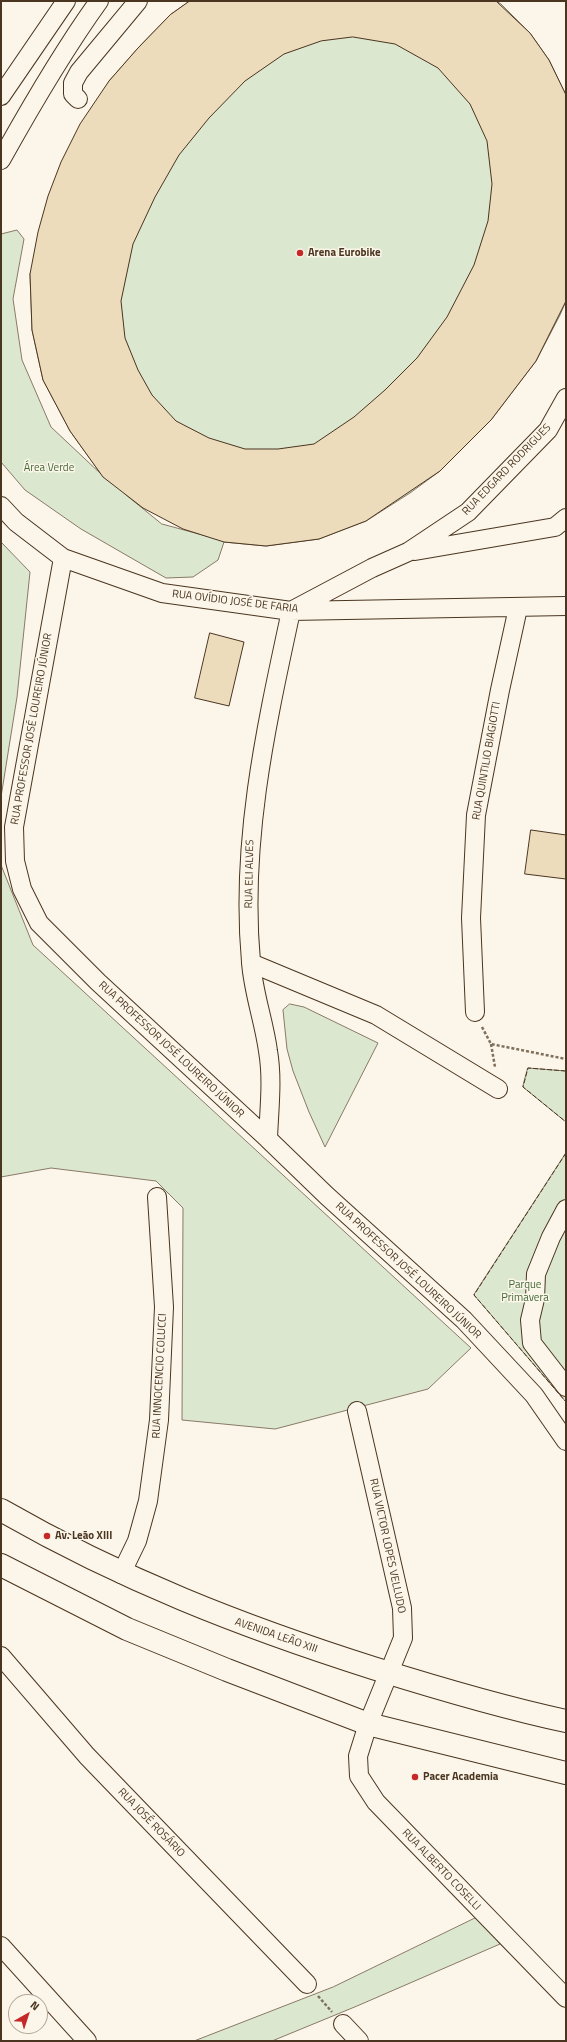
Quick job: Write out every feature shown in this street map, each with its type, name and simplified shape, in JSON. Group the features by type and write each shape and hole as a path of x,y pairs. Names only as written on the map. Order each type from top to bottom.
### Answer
{"main road":[{"name":"AVENIDA LEÃO XIII","path":"1,1510 47,1536 121,1574 221,1616 312,1649 508,1709 566,1721"},
{"path":"1,1565 127,1629 227,1670 368,1724 566,1773"}],"street":[{"path":"1,96 66,1"},
{"path":"1,160 64,53 99,1"},
{"path":"78,99 73,94 73,82 79,72 138,1"},
{"name":"RUA EDGARD RODRIGUES","path":"291,611 372,568 408,552 468,512 548,430 566,398"},
{"name":"RUA OVÍDIO JOSÉ DE FARIA","path":"1,506 16,522 63,558 162,593 291,611 566,606"},
{"path":"408,552 555,527 566,518"},
{"name":"RUA PROFESSOR JOSÉ LOUREIRO JÚNIOR","path":"63,558 14,827 15,861 22,889 39,923 98,982 268,1139 327,1196 464,1320 534,1395 566,1441"},
{"name":"RUA QUINTILIO BIAGIOTTI","path":"475,1012 471,918 476,815 500,690 518,608"},
{"name":"RUA ELI ALVES","path":"268,1139 271,1081 268,1052 250,962 249,847 262,745 291,611"},
{"path":"250,962 376,1015 498,1090"},
{"name":"RUA INNOCENCIO COLUCCI","path":"121,1574 137,1541 148,1502 159,1420 164,1307 157,1197"},
{"path":"566,1209 551,1237 536,1274 535,1299 530,1320 532,1343 566,1387"},
{"name":"RUA VICTOR LOPES VELLUDO","path":"357,1411 402,1608 403,1638 368,1724"},
{"name":"RUA JOSÉ ROSÁRIO","path":"1,1656 87,1756 307,1984"},
{"name":"RUA ALBERTO COSELLI","path":"368,1724 358,1756 359,1776 376,1802 566,1998"},
{"path":"1,1946 87,2041"},
{"path":"343,2024 359,2041"}],"path":[{"path":"475,1012 491,1044 566,1059"},
{"path":"307,1984 343,2024"}],"green space":[{"name":"Arena Eurobike","path":"190,1 496,1 501,4 530,33 549,60 566,95 566,301 536,361 491,420 440,471 410,493 366,521 319,539 266,546 224,542 218,560 193,577 166,578 81,529 25,490 1,462 1,234 17,230 24,239 13,299 22,360 51,427 101,474 70,431 43,380 32,330 30,274 109,81 170,15","holes":["125,494 210,537 162,524"]},
{"path":"1,542 30,572 17,697 1,797"},
{"path":"1,865 33,945 471,1348 428,1389 275,1429 182,1420 183,1208 156,1181 51,1168 1,1177"},
{"path":"290,1004 304,1007 378,1043 325,1147 293,1071 287,1049 283,1010"},
{"path":"528,1068 566,1071 566,1122 523,1087"},
{"name":"Parque Primavera","path":"566,1153 566,1402 474,1295"},
{"path":"484,1914 500,1944 272,2041 194,2041 333,1987"}],"building":[{"path":"190,1 496,1 530,33 549,60 566,95 566,301 536,361 491,420 440,471 366,521 319,539 266,546 224,542 183,529 143,508 103,477 70,431 43,380 32,330 30,274 38,232 48,196 61,162 80,124 109,81 170,15","holes":["353,37 395,44 438,68 470,104 487,141 492,184 488,221 474,265 447,317 417,358 385,390 354,417 314,444 278,449 245,449 209,438 176,421 152,395 138,370 125,338 121,301 133,244 155,197 179,155 209,118 245,81 284,54 321,41"]},
{"path":"210,633 244,642 229,706 195,698"},
{"path":"531,830 566,835 566,879 525,874"}],"fence":[{"path":"566,1071 528,1068 523,1087 566,1122"},
{"path":"566,1153 474,1295 566,1402"}],"place":[{"name":"Arena Eurobike","path":"300,253"},
{"name":"Av. Leão XIII","path":"47,1536"},
{"name":"Pacer Academia","path":"415,1777"}],"park label":[{"name":"Área Verde","path":"49,468"}]}
